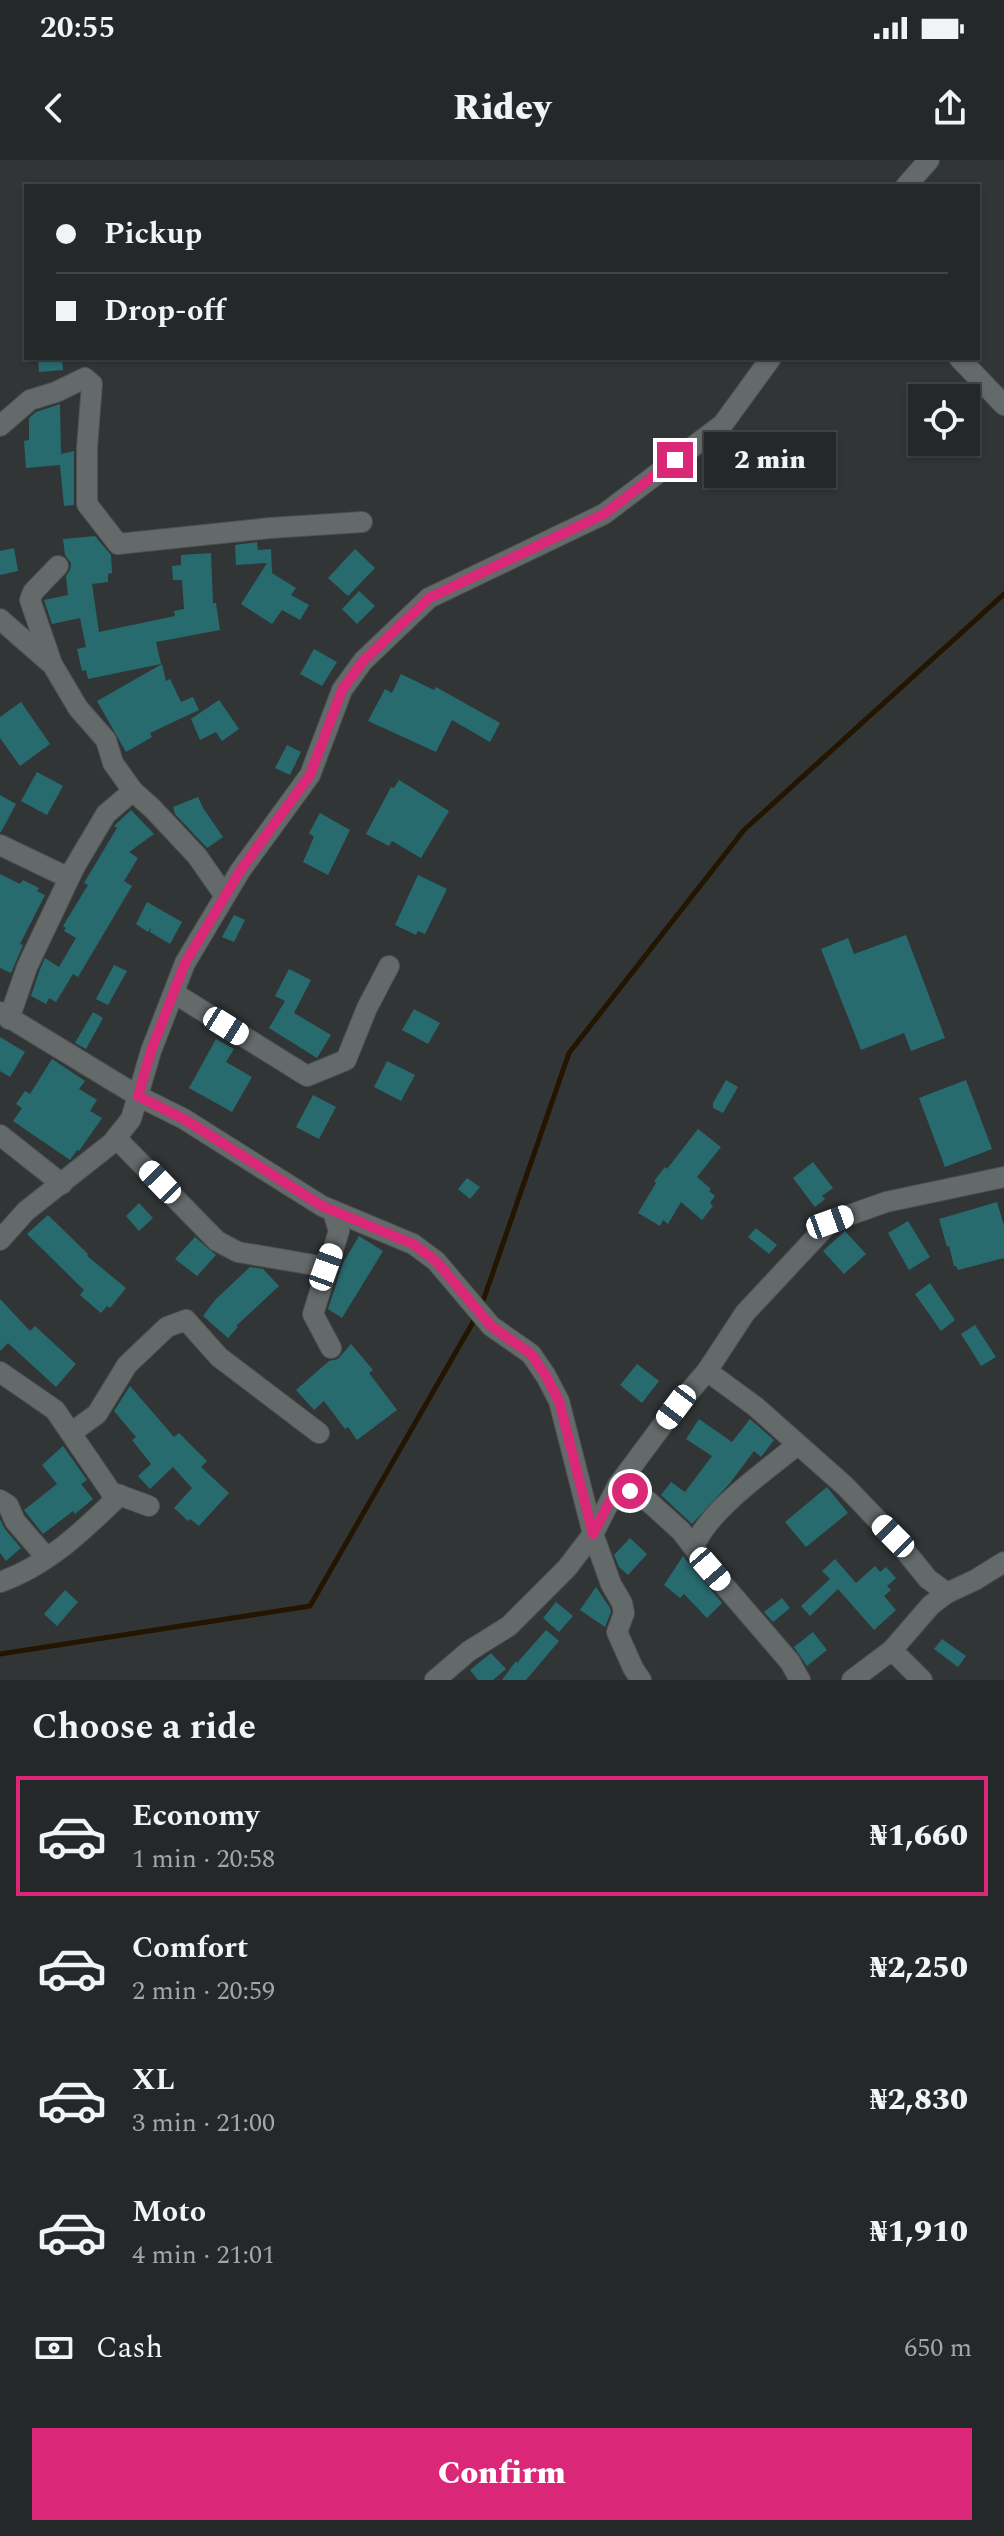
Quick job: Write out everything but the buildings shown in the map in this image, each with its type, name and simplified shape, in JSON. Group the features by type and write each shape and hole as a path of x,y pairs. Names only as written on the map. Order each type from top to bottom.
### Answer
{"street":[{"path":"908,184 929,160"},
{"path":"0,1240 26,1211 116,1138 131,1119 151,1051 185,963 240,871 310,775 342,690 363,661 429,598 604,514 723,424 770,360"},
{"path":"961,360 1004,405"},
{"path":"0,426 30,400 85,378 92,384 87,504 118,544 362,522"},
{"path":"58,566 33,592 30,600 52,664 78,708 106,740 113,763 133,791 197,856 225,896"},
{"path":"0,619 52,664"},
{"path":"133,791 106,814 69,878 4,1016 138,1096 184,1119 333,1212 413,1244 436,1261 491,1326 531,1354 559,1401 593,1534 611,1584 622,1603 624,1613 617,1632 641,1680"},
{"path":"0,845 69,878"},
{"path":"174,993 307,1076 346,1060 367,1008 389,966"},
{"path":"0,1135 62,1184"},
{"path":"116,1138 217,1241 238,1252 326,1267"},
{"path":"435,1680 469,1651 509,1626 567,1568 593,1534 618,1485 707,1371 745,1313 830,1222 886,1202 1004,1177"},
{"path":"331,1348 313,1314 339,1231 333,1212"},
{"path":"71,1433 97,1414 127,1365 167,1327 186,1320 219,1357 319,1433"},
{"path":"707,1371 756,1407 845,1486 893,1536 928,1579 947,1593"},
{"path":"0,1372 55,1410 111,1492 149,1506"},
{"path":"694,1547 699,1534 717,1514 797,1445"},
{"path":"618,1485 649,1502 681,1531 790,1662 800,1680"},
{"path":"0,1582 16,1577 71,1541 120,1495"},
{"path":"0,1500 8,1505 15,1521 46,1557"},
{"path":"852,1680 892,1650 931,1605 1004,1562"},
{"path":"892,1650 922,1680"}],"waterway":[{"path":"482,1304 569,1053 744,830 1004,594"},
{"path":"0,1654 310,1606 476,1317"}],"route":[{"path":"630,1491 618,1485 593,1534 559,1401 546,1376 531,1354 491,1326 436,1261 413,1244 322,1206 184,1119 138,1096 151,1051 185,963 240,871 310,775 342,690 363,661 429,598 604,514 675,460"}]}
